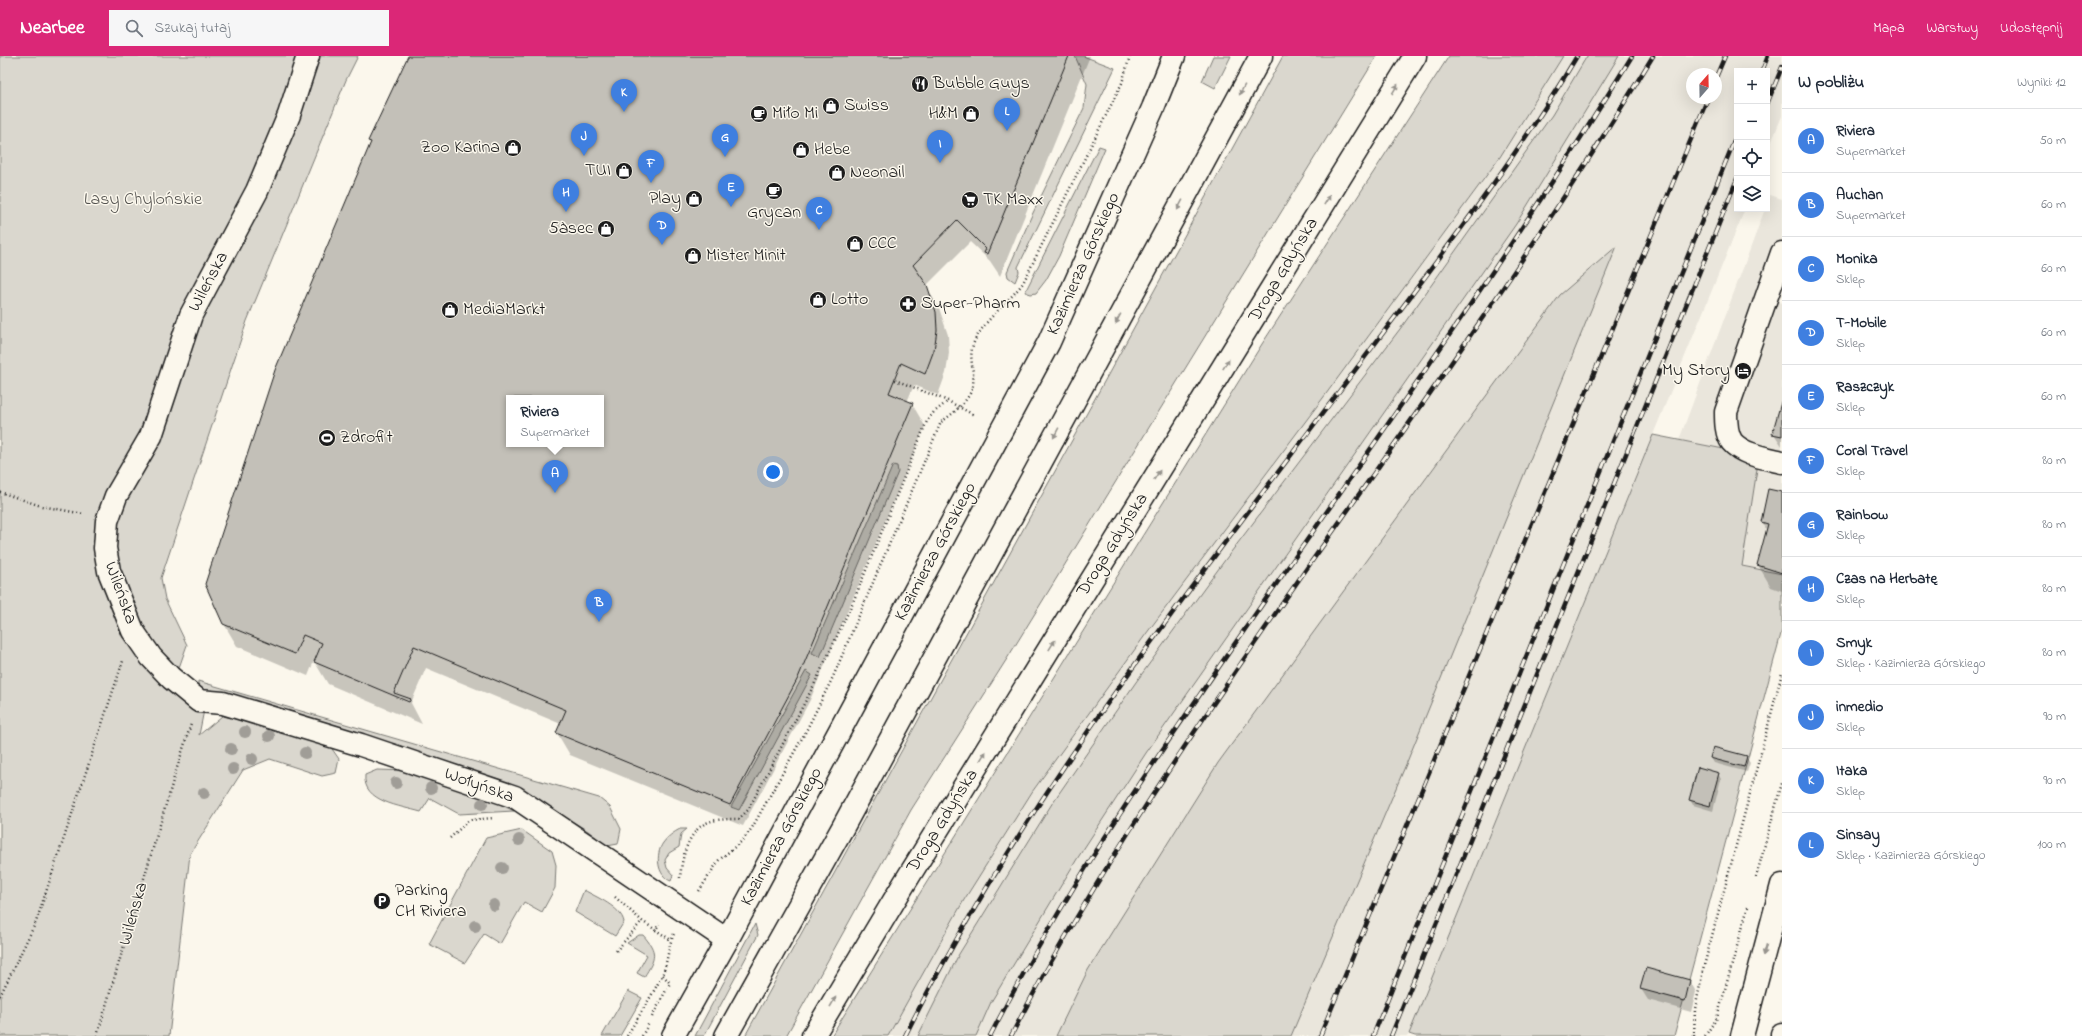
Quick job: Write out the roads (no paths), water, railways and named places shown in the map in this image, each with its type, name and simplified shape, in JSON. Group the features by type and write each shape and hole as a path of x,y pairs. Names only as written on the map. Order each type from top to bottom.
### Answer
{"main road":[{"name":"Wileńska","path":"199,701 171,678 151,657 133,631 109,571 105,548 107,521 116,496 129,471 151,436 191,315 263,177 289,115 308,56"},
{"name":"Kazimierza Górskiego","path":"672,1036 727,940 1049,342 1153,108 1174,56"},
{"path":"726,1036 843,827 1261,56"},
{"name":"Droga Gdyńska","path":"813,1036 904,884 1415,56"},
{"path":"1782,253 1726,412 1727,428 1732,442 1746,451 1782,462"},
{"name":"Wołyńska","path":"199,701 223,703 516,797 727,940"},
{"path":"1742,1036 1782,885"}],"railway":[{"path":"905,1036 954,944 1007,855 1063,768 1122,682 1183,598 1478,206 1529,132 1577,56"},
{"path":"990,1036 1053,921 1122,810 1195,701 1409,394 1500,260 1545,193 1632,56"},
{"path":"1011,1036 1077,917 1148,802 1261,634 1481,320 1569,189 1653,56"},
{"path":"1720,68 1725,56"},
{"path":"1763,68 1768,56"},
{"path":"1770,97 1782,67"},
{"path":"1320,1036 1706,104"},
{"path":"1373,1036 1735,140"},
{"path":"1391,1036 1734,186"}],"place":[{"name":"Bubble Guys","path":"920,84"},
{"name":"Swiss","path":"831,106"},
{"name":"Itaka","path":"624,112"},
{"name":"Miło Mi","path":"759,114"},
{"name":"H&M","path":"971,114"},
{"name":"Sinsay","path":"1007,131"},
{"name":"Zoo Karina","path":"513,148"},
{"name":"Hebe","path":"801,150"},
{"name":"inmedio","path":"584,156"},
{"name":"Rainbow","path":"725,157"},
{"name":"Smyk","path":"940,163"},
{"name":"TUI","path":"624,171"},
{"name":"Neonail","path":"837,173"},
{"name":"Coral Travel","path":"651,183"},
{"name":"Grycan","path":"774,191"},
{"name":"Play","path":"694,199"},
{"name":"TK Maxx","path":"970,200"},
{"name":"Raszczyk","path":"731,207"},
{"name":"Czas na Herbatę","path":"566,212"},
{"name":"5àsec","path":"606,229"},
{"name":"Monika","path":"819,230"},
{"name":"CCC","path":"855,244"},
{"name":"T-Mobile","path":"662,245"},
{"name":"Mister Minit","path":"693,256"},
{"name":"Lotto","path":"818,300"},
{"name":"Super-Pharm","path":"908,304"},
{"name":"MediaMarkt","path":"450,310"},
{"name":"My Story","path":"1743,371"},
{"name":"Zdrofit","path":"327,438"},
{"name":"Riviera","path":"555,493"},
{"name":"Auchan","path":"599,622"},
{"name":"Parking CH Riviera","path":"382,901"}],"park label":[{"name":"Lasy Chylońskie","path":"143,200"}]}
